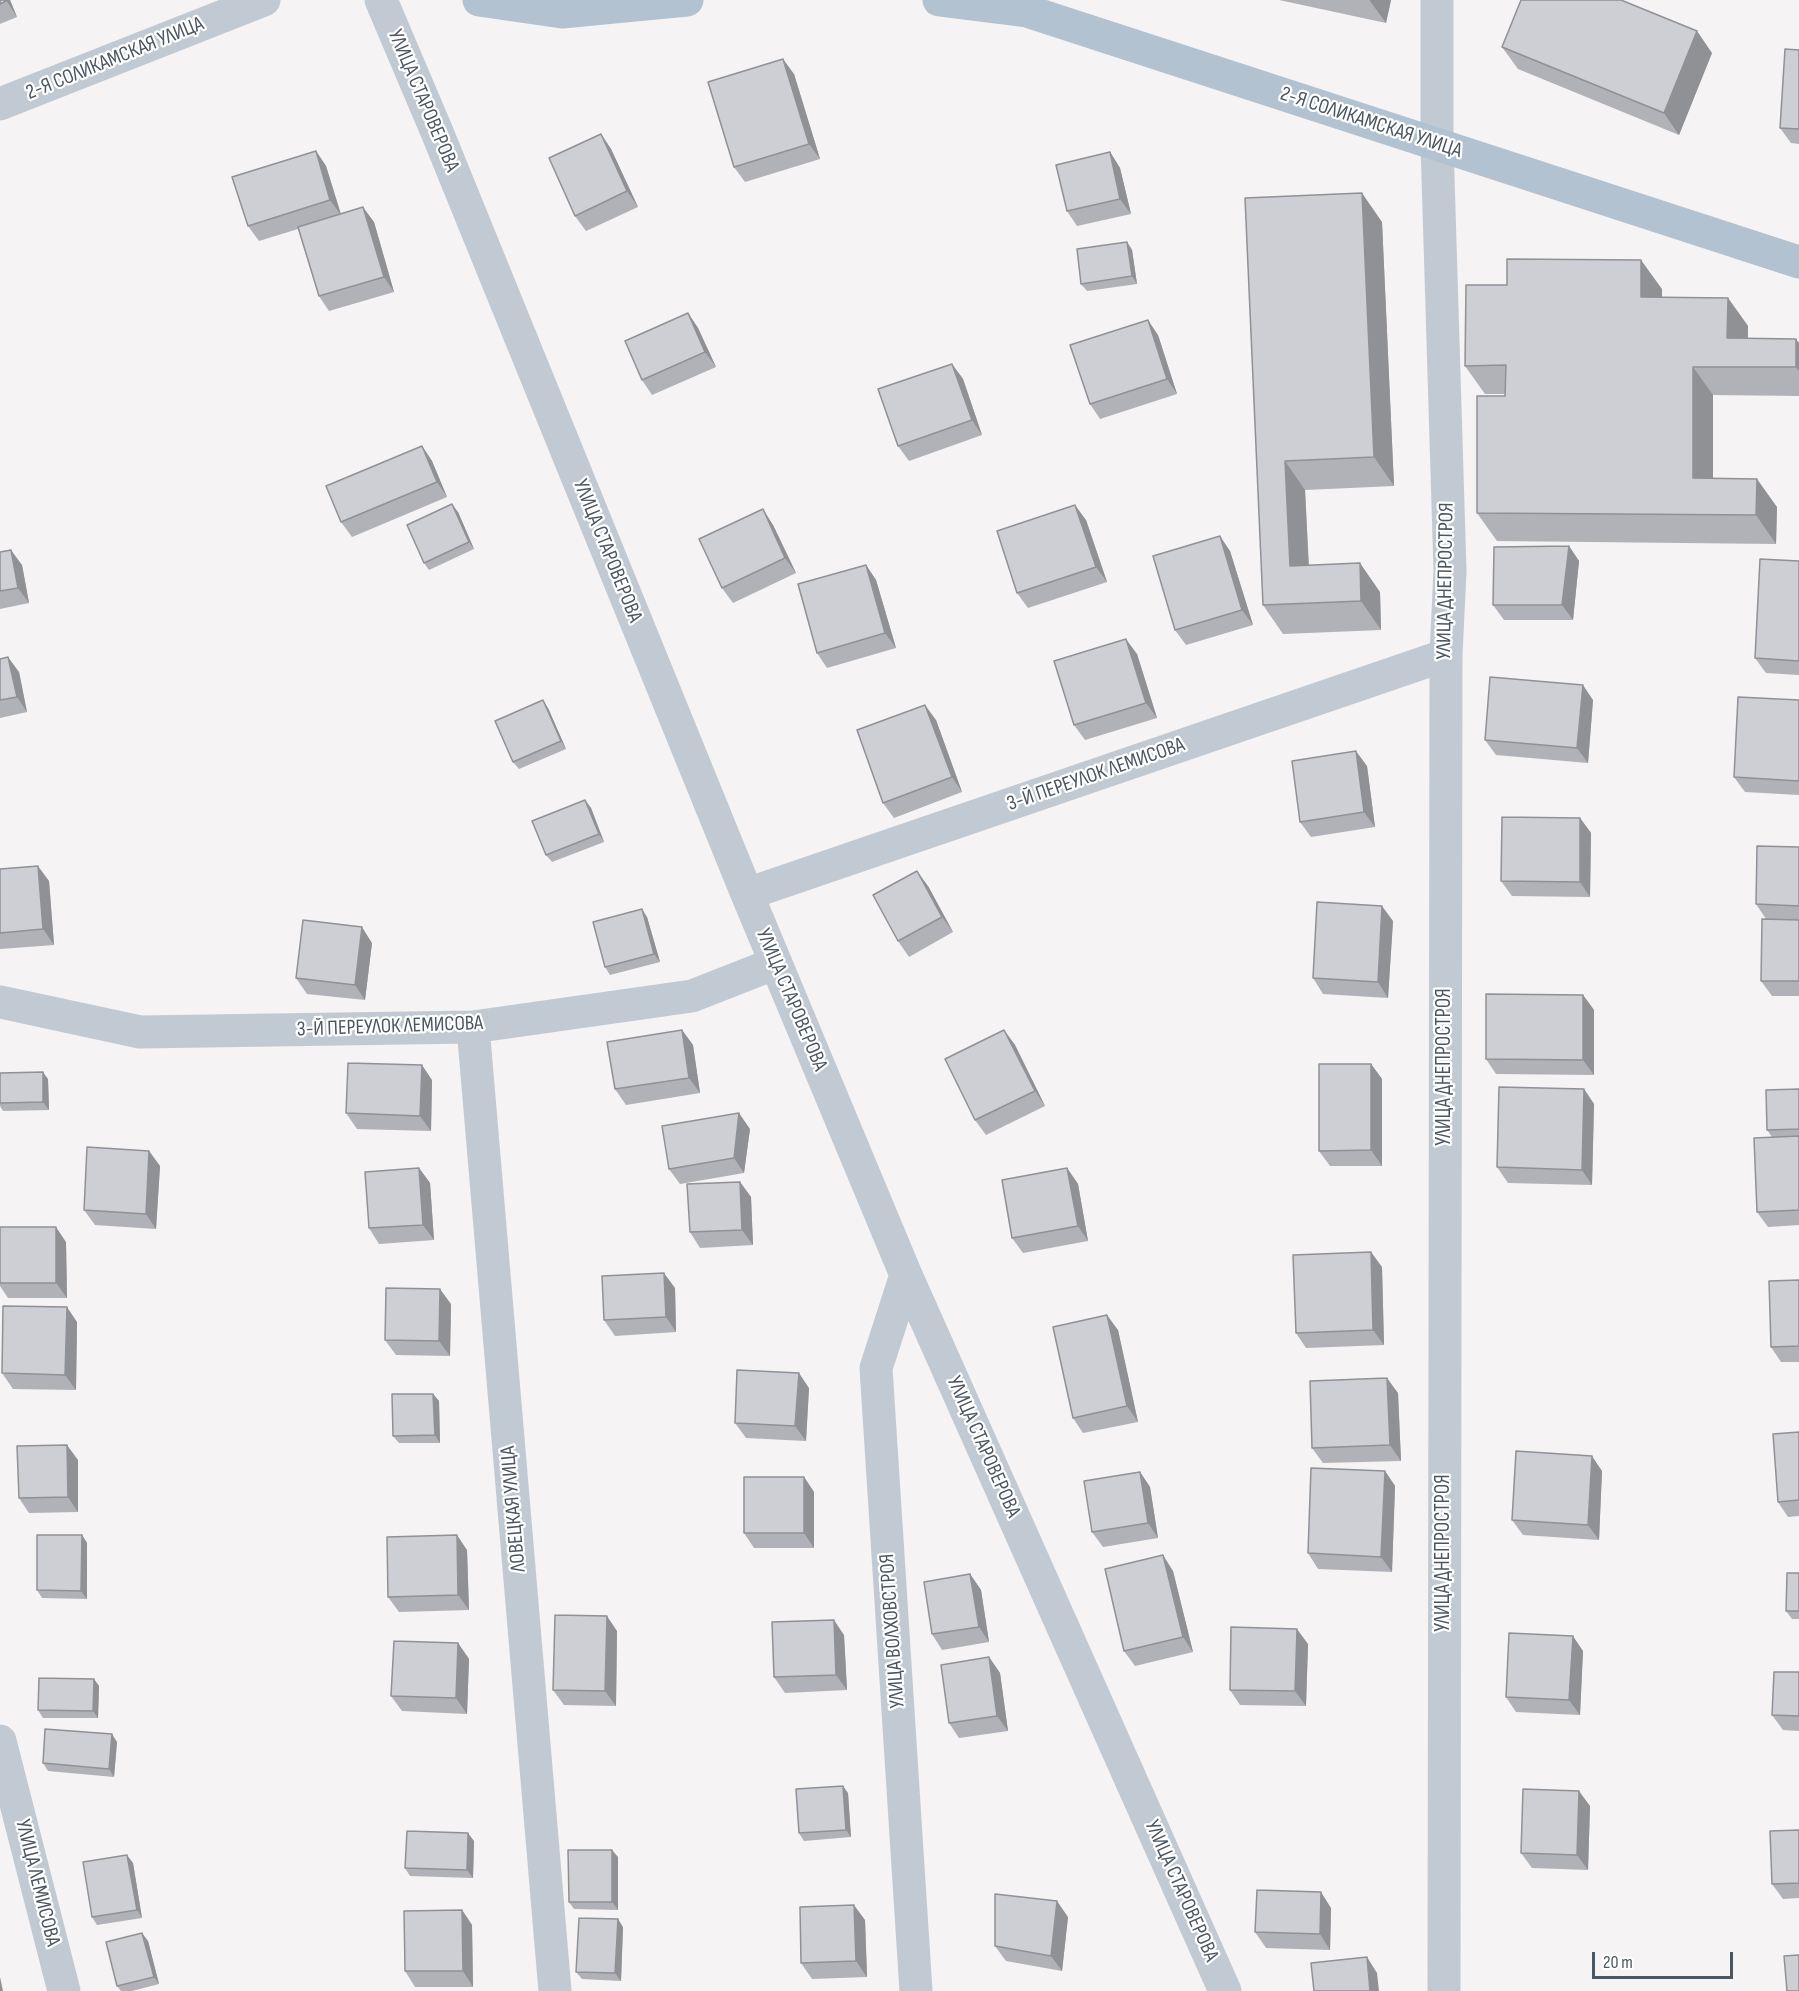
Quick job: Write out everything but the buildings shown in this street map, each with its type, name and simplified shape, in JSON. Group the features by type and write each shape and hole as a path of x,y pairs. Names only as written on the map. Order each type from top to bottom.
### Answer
{"main road":[{"path":"479,0 562,12 629,3 687,0"},
{"name":"2-Я СОЛИКАМСКАЯ УЛИЦА","path":"939,0 1027,11 1799,262"}],"street":[{"name":"2-Я СОЛИКАМСКАЯ УЛИЦА","path":"0,104 264,0"},
{"name":"УЛИЦА СТАРОВЕРОВА","path":"381,0 747,894 906,1275 1225,1991"},
{"name":"УЛИЦА ДНЕПРОСТРОЯ","path":"1437,0 1437,144 1449,570 1446,655 1444,1991"},
{"name":"3-Й ПЕРЕУЛОК ЛЕМИСОВА","path":"747,894 1446,655"},
{"name":"3-Й ПЕРЕУЛОК ЛЕМИСОВА","path":"0,1002 140,1032 472,1027 692,996 776,963"},
{"name":"ЛОВЕЦКАЯ УЛИЦА","path":"472,1027 555,1991"},
{"name":"УЛИЦА ВОЛХОВСТРОЯ","path":"906,1275 876,1368 916,1991"},
{"name":"УЛИЦА ЛЕМИСОВА","path":"0,1741 64,1991"}]}
